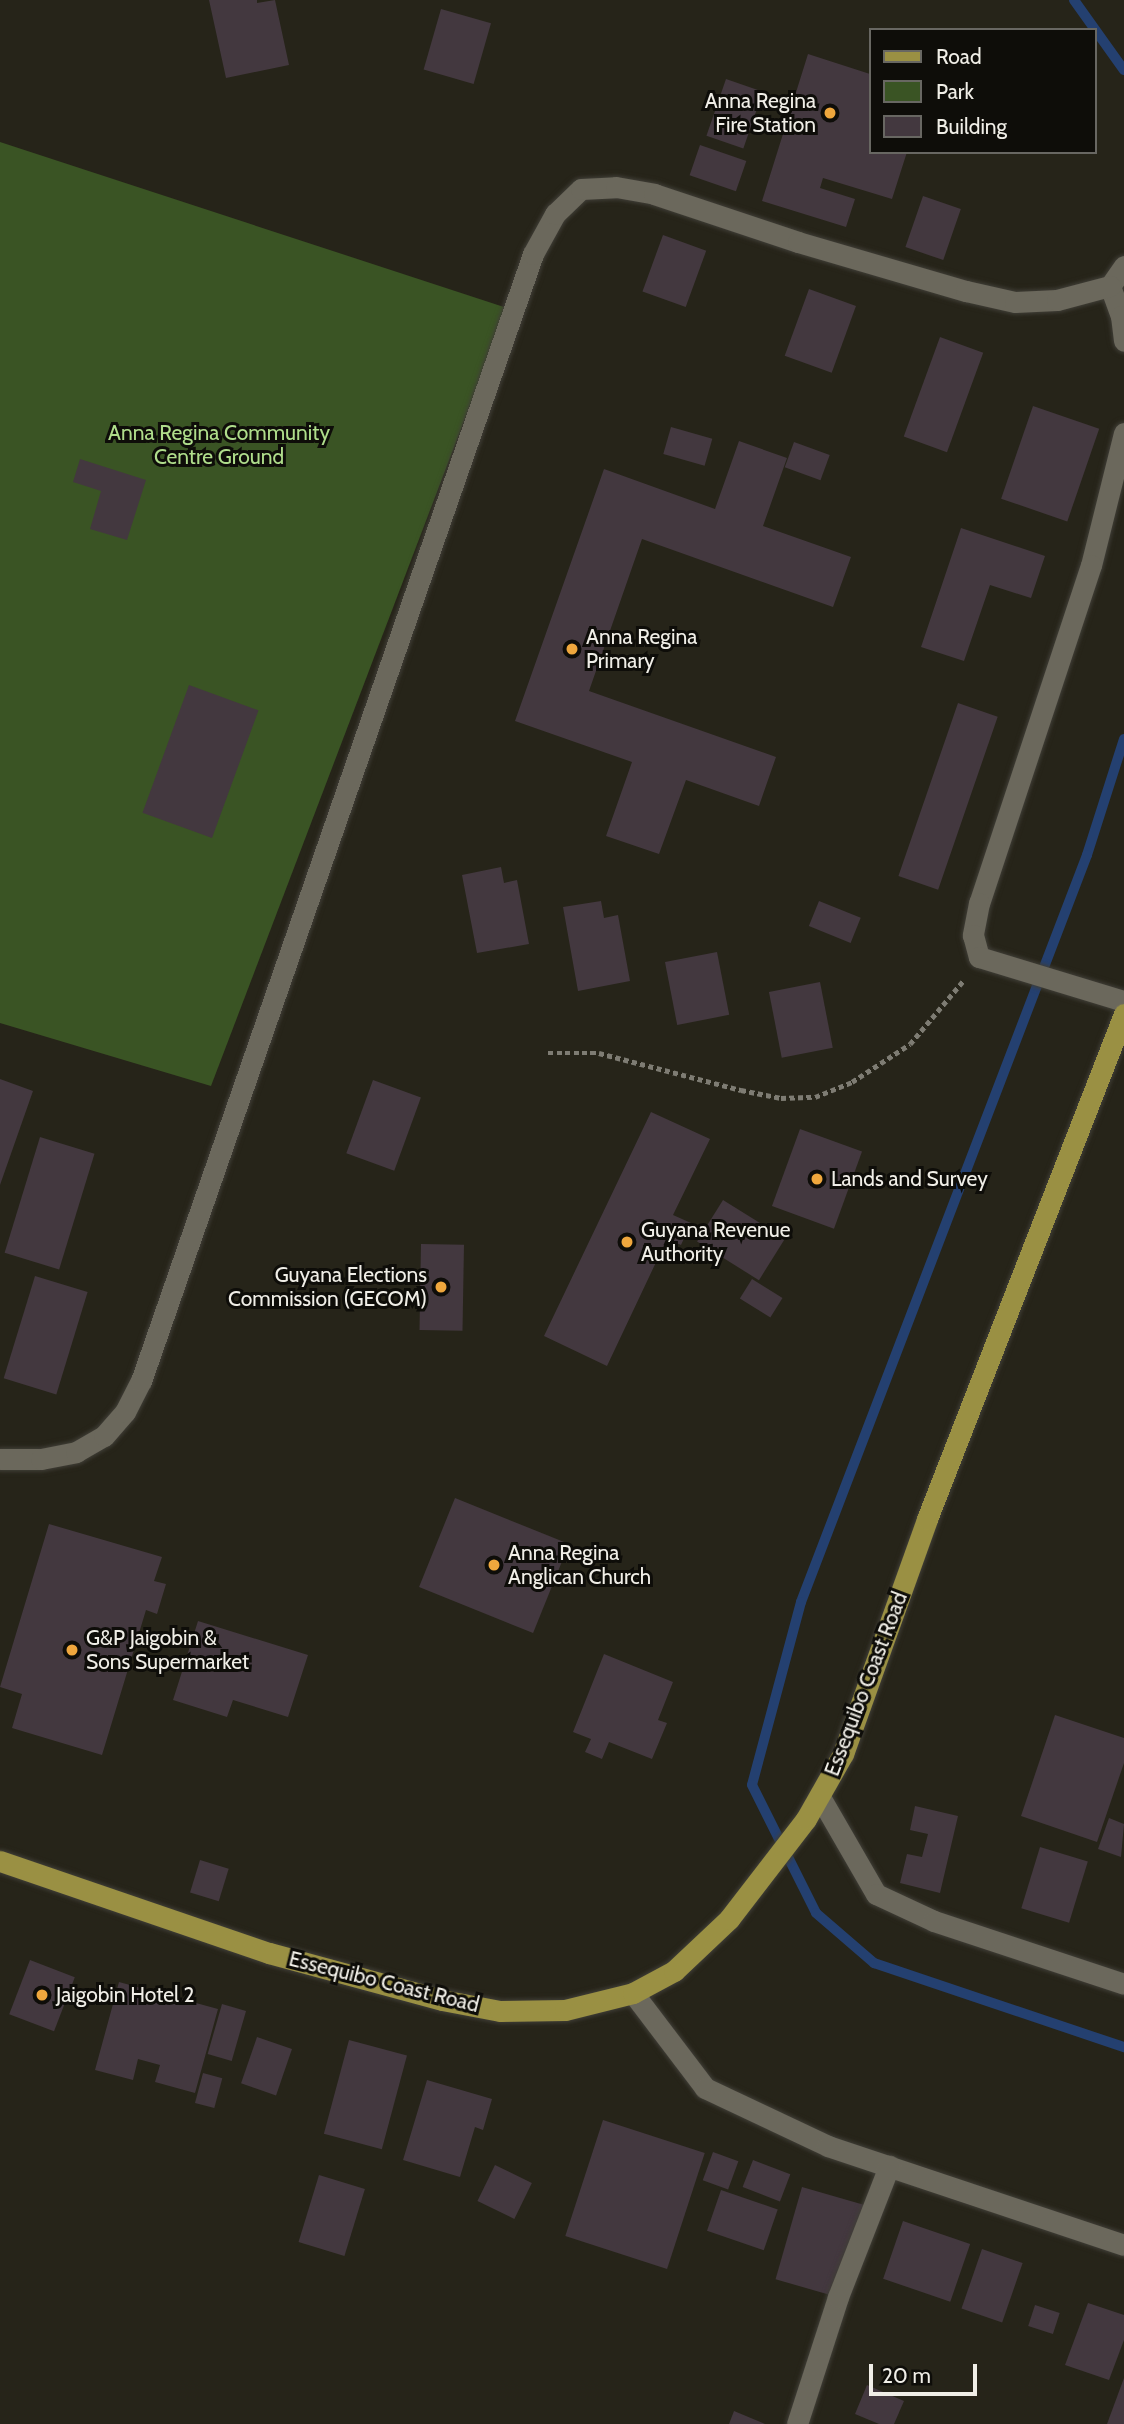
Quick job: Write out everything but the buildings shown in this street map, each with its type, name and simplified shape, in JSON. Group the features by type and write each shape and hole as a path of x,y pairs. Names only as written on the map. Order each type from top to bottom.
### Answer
{"main road":[{"name":"Essequibo Coast Road","path":"0,1861 269,1953 442,2000 500,2011 565,2010 633,1993 674,1971 729,1919 806,1819 843,1755 927,1519 1124,1014"}],"street":[{"path":"0,1459 41,1459 76,1452 104,1436 125,1412 141,1381 533,254 555,214 582,189 616,187 654,194 798,242 966,291 1015,302 1057,300 1110,286 1124,266"},
{"path":"1110,286 1121,316 1124,341"},
{"path":"1124,433 1091,565 979,902 973,935 979,957 1124,1001"},
{"path":"820,1797 876,1894 934,1921 1124,1984"},
{"path":"633,1993 705,2088 828,2146 1124,2245"},
{"path":"797,2424 838,2297 889,2166"}],"path":[{"path":"548,1053 599,1054 781,1098 815,1097 852,1082 910,1044 960,985 979,957"}],"green space":[{"name":"Anna Regina Community Centre Ground","path":"0,142 507,308 211,1086 0,1023"}],"waterway":[{"path":"1074,0 1094,28"},
{"path":"1096,31 1124,70"},
{"path":"1124,739 1087,855 801,1602 752,1785 816,1913 874,1963 1124,2047"}],"place":[{"name":"Anna Regina Fire Station","path":"830,113"},
{"name":"Anna Regina Primary","path":"572,649"},
{"name":"Lands and Survey","path":"817,1179"},
{"name":"Guyana Revenue Authority","path":"627,1242"},
{"name":"Guyana Elections Commission (GECOM)","path":"441,1287"},
{"name":"Anna Regina Anglican Church","path":"494,1565"},
{"name":"G&P Jaigobin & Sons Supermarket","path":"72,1650"},
{"name":"Jaigobin Hotel 2","path":"42,1995"}]}
